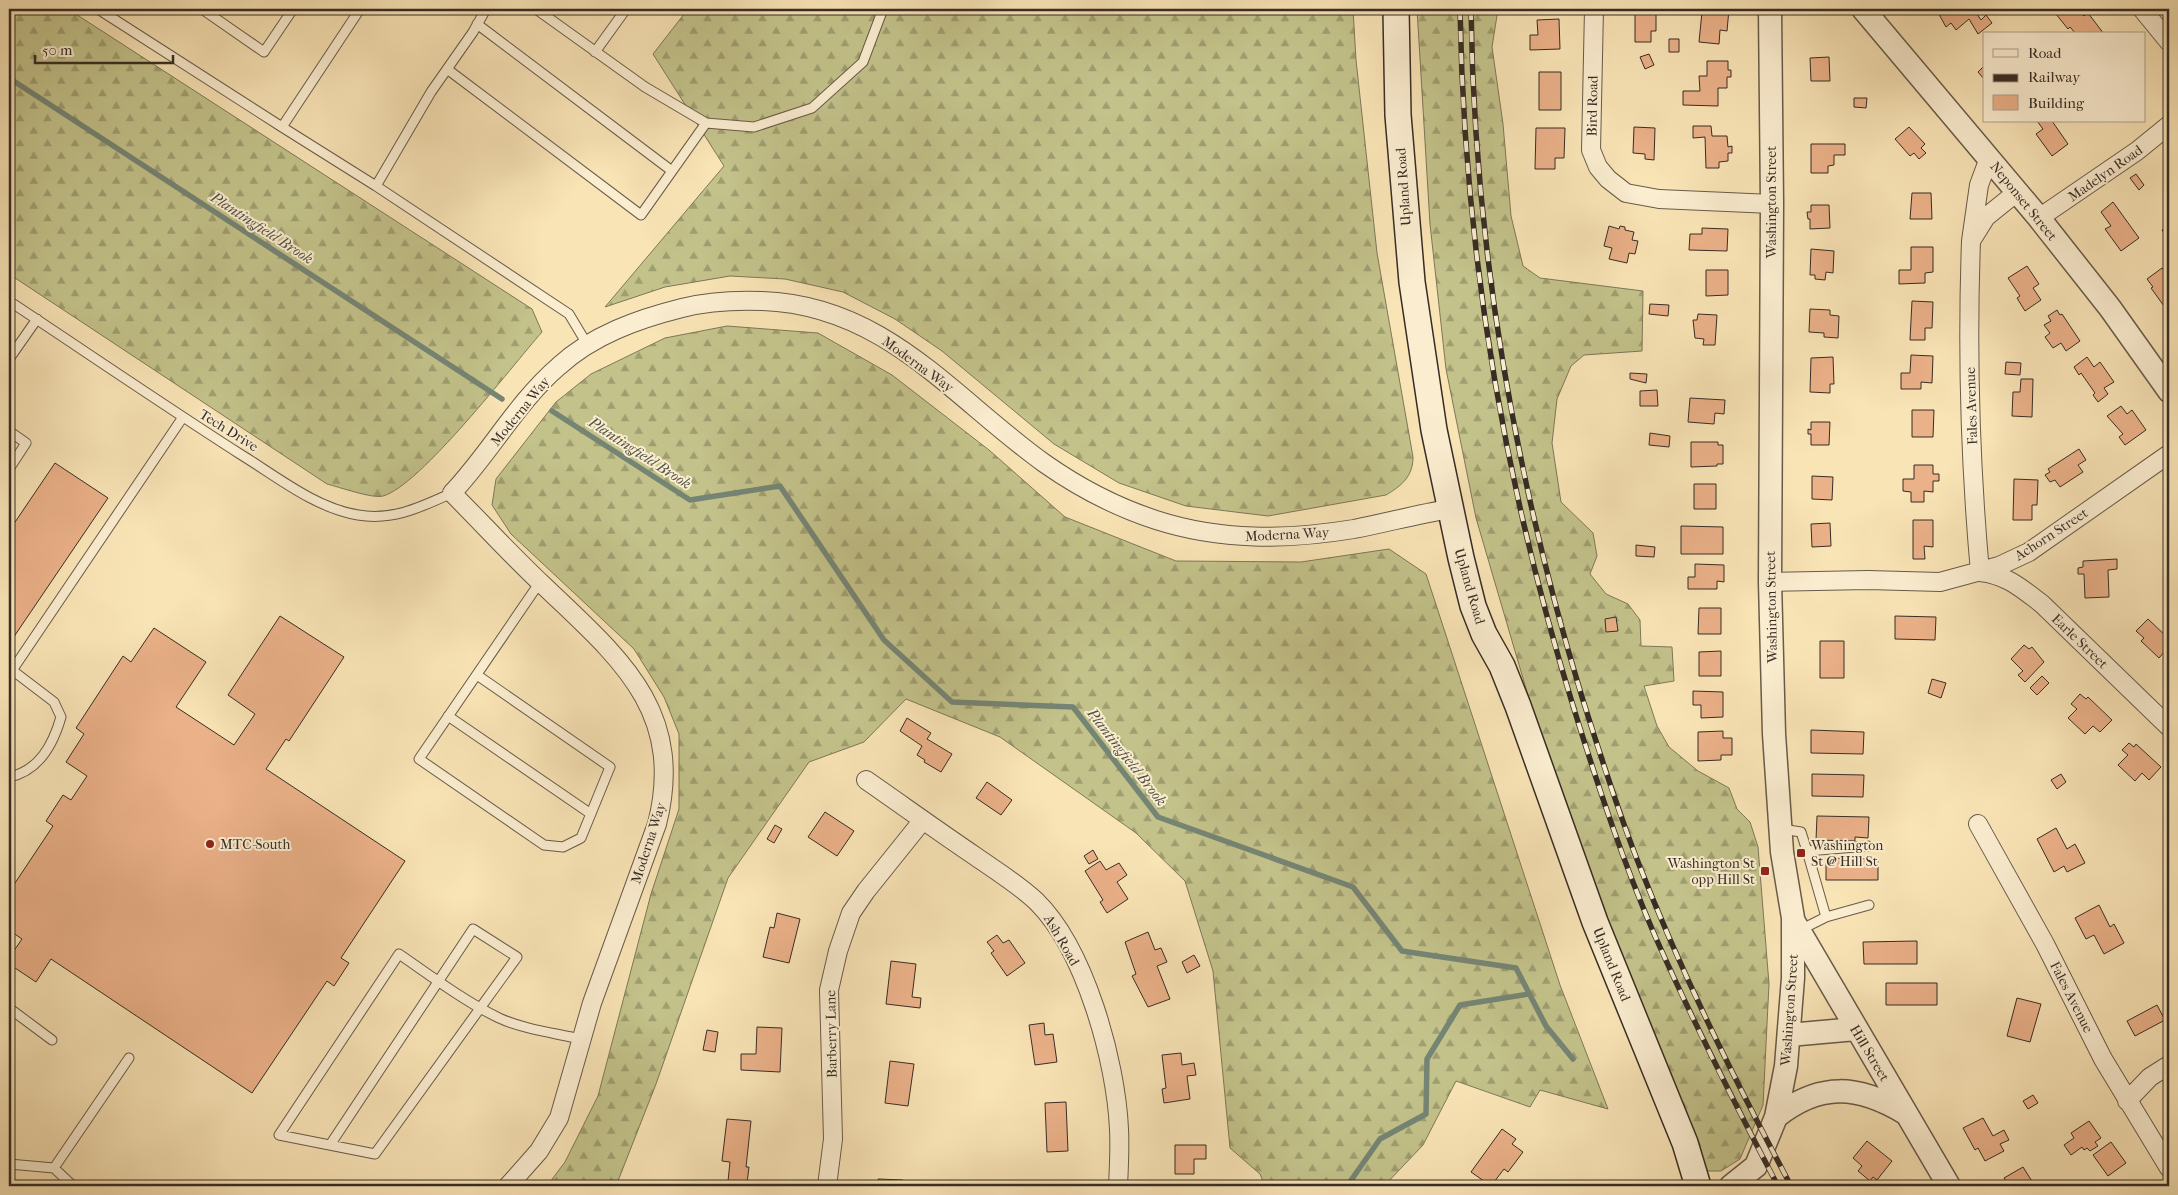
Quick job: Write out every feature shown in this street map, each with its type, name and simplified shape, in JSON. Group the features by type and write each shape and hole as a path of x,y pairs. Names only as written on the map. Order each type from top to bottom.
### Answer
{"main road":[{"name":"Upland Road","path":"1396,9 1398,115 1412,282 1432,420 1450,509 1473,606 1484,634 1502,666 1518,706 1572,861 1684,1143 1698,1186"}],"street":[{"name":"Bird Road","path":"1594,9 1591,150 1598,167 1608,179 1626,193 1659,199 1772,204"},
{"name":"Washington Street","path":"1731,1186 1756,1166 1776,1117 1790,1035 1796,924 1780,829 1774,734 1770,582 1772,204 1770,9"},
{"path":"2142,9 2169,42"},
{"name":"Neponset Street","path":"1864,12 2039,218 2110,308 2169,390"},
{"name":"Madelyn Road","path":"2039,218 2137,152 2169,125"},
{"name":"Fales Avenue","path":"1980,572 1973,480 1968,313 1971,241 1980,185 1989,158"},
{"name":"Fales Avenue","path":"1971,241 1986,217 2018,192"},
{"name":"Moderna Way","path":"508,1186 539,1151 555,1127 565,1104 580,1039 657,824 664,797 666,773 658,730 640,688 589,629 452,493 475,468 533,392 559,365 588,344 620,327 656,314 698,304 738,300 800,304 837,314 894,344 933,372 1046,464 1109,502 1155,520 1232,536 1282,537 1358,528 1420,513 1450,509"},
{"name":"Achorn Street","path":"1770,582 1868,580 1940,582 1999,566 2029,552 2169,454"},
{"name":"Earle Street","path":"1980,572 1998,574 2020,587 2042,604 2169,727"},
{"name":"Ash Road","path":"866,780 1034,900 1051,917 1068,944 1086,985 1103,1038 1114,1088 1120,1129 1118,1186"},
{"name":"Barberry Lane","path":"828,1186 833,1139 829,990 838,952 851,913 866,891 923,820"},
{"name":"Fales Avenue","path":"1978,824 2127,1101 2169,1168"},
{"name":"Hill Street","path":"1796,924 1950,1186"},
{"path":"1790,1035 1856,1029"},
{"path":"2127,1101 2150,1077 2169,1065"},
{"path":"1776,1117 1805,1098 1833,1091 1860,1093 1875,1097 1906,1113"}],"lane":[{"path":"98,9 376,186 568,314 588,344"},
{"path":"202,9 264,52 294,9"},
{"path":"282,127 360,9"},
{"path":"376,186 486,9"},
{"path":"536,9 645,87 706,124 754,127 812,108 863,62 882,9"},
{"path":"595,52 626,9"},
{"path":"477,24 672,171"},
{"path":"447,69 641,215 706,124"},
{"name":"Tech Drive","path":"9,301 184,418 323,504 356,515 393,516 414,511 452,493"},
{"path":"9,359 37,319"},
{"path":"9,776 24,774 41,759 56,734 61,717 54,702 10,673 184,418"},
{"path":"9,431 26,443 9,469"},
{"path":"476,675 610,767 581,838 563,847 544,845 419,759 476,675 540,582"},
{"path":"448,716 591,814"},
{"path":"1780,829 1801,832 1826,917"},
{"path":"1806,852 1868,846"},
{"path":"1796,924 1869,905"},
{"path":"330,1145 438,980 473,929 517,957 481,1008 375,1154 279,1135 399,954 438,980 481,1008 500,1019 580,1039"},
{"path":"9,1008 52,1040"},
{"path":"54,1168 129,1058"},
{"path":"9,1164 54,1168 73,1186"}],"green space":[{"path":"9,9 68,9 532,309 542,332 442,449 399,487 383,496 378,496 327,484 9,274"},
{"path":"688,9 1353,9 1356,60 1377,253 1413,457 1411,470 1405,480 1386,495 1268,516 1186,506 1119,483 1054,444 942,351 895,319 843,292 785,279 730,276 665,287 605,307 724,166 653,54"},
{"path":"1417,9 1498,9 1492,47 1503,124 1511,216 1523,266 1540,278 1643,291 1642,351 1584,355 1571,366 1557,399 1552,443 1561,502 1593,533 1597,556 1590,574 1606,594 1628,604 1640,620 1641,646 1672,647 1674,681 1644,686 1657,726 1669,747 1698,771 1729,788 1737,809 1750,822 1758,847 1769,984 1763,1105 1740,1159 1721,1171 1701,1171 1622,954 1556,791 1476,518 1446,369 1430,224"},
{"path":"727,326 818,333 892,375 989,450 1065,517 1176,561 1301,562 1389,549 1426,574 1560,985 1608,1109 1540,1090 1530,1107 1456,1081 1423,1145 1384,1186 1265,1186 1260,1174 1230,1148 1213,971 1185,881 1136,833 1000,737 906,699 864,742 809,762 728,878 656,1084 616,1186 547,1186 565,1162 598,1096 651,894 679,809 679,734 664,697 634,649 511,534 492,505 496,479 556,402 591,374 665,338"}],"building":[{"path":"1635,9 1656,9 1656,31 1651,31 1651,42 1635,42"},
{"path":"1706,9 1729,9 1727,31 1720,30 1719,44 1699,42 1702,12 1706,12"},
{"path":"1936,9 1983,9 1977,14 1981,20 1986,15 1992,23 1978,34 1969,19 1956,30 1951,23 1946,27"},
{"path":"2052,9 2078,9 2084,16 2088,13 2102,32 2074,32 2070,27 2068,29"},
{"path":"1559,19 1560,49 1530,50 1530,35 1538,35 1537,20"},
{"path":"1669,39 1679,39 1679,52 1669,52"},
{"path":"1649,54 1654,65 1645,69 1640,57"},
{"path":"1829,57 1830,81 1811,81 1810,58"},
{"path":"1707,61 1728,61 1728,70 1731,70 1731,77 1727,77 1727,88 1718,88 1718,106 1683,105 1683,91 1700,91 1699,76 1707,76"},
{"path":"1983,67 1983,78 1978,72"},
{"path":"1539,72 1561,72 1561,110 1539,110"},
{"path":"1854,98 1867,98 1866,108 1854,107"},
{"path":"2038,122 2053,122 2068,144 2052,156 2036,134 2043,129"},
{"path":"1693,126 1711,126 1712,136 1727,136 1728,147 1732,146 1732,153 1728,153 1728,161 1719,162 1719,168 1706,168 1705,137 1693,138"},
{"path":"1634,127 1655,128 1654,160 1645,159 1645,154 1633,153"},
{"path":"1909,127 1925,144 1921,148 1926,153 1919,159 1914,153 1910,156 1895,139"},
{"path":"1536,128 1565,128 1564,158 1555,158 1555,169 1535,169"},
{"path":"1811,144 1845,144 1845,155 1834,155 1834,165 1828,166 1828,173 1811,173"},
{"path":"2136,174 2144,185 2139,190 2130,178"},
{"path":"1912,193 1931,193 1932,219 1910,219"},
{"path":"2113,202 2139,238 2121,251 2105,229 2111,226 2101,212"},
{"path":"1811,205 1829,205 1830,228 1810,229 1810,219 1808,219 1807,212 1811,212"},
{"path":"2169,225 2169,240 2162,230"},
{"path":"1609,226 1619,229 1620,226 1625,227 1625,230 1634,232 1632,240 1638,241 1635,254 1629,253 1627,263 1609,259 1612,248 1604,246"},
{"path":"1702,228 1728,229 1727,251 1689,250 1690,234 1702,234"},
{"path":"1911,247 1933,247 1933,272 1925,273 1925,283 1899,284 1899,270 1911,270"},
{"path":"1811,249 1834,251 1833,273 1826,272 1825,280 1815,279 1815,275 1810,275"},
{"path":"2027,266 2039,284 2033,288 2041,300 2025,311 2017,298 2020,296 2008,278"},
{"path":"2162,268 2169,277 2169,313 2151,288 2153,287 2147,279"},
{"path":"1706,270 1728,270 1728,295 1706,296"},
{"path":"1912,301 1933,302 1932,328 1925,328 1925,340 1910,340"},
{"path":"1650,304 1669,305 1668,316 1649,314"},
{"path":"1810,309 1830,310 1830,315 1839,316 1838,338 1824,337 1824,333 1809,332"},
{"path":"2057,310 2060,315 2062,314 2080,341 2066,351 2061,343 2053,348 2045,337 2050,333 2044,325 2051,321 2048,316"},
{"path":"1698,314 1717,315 1715,345 1703,345 1704,339 1695,338 1693,320 1697,320"},
{"path":"1911,355 1933,356 1932,383 1921,382 1921,389 1901,389 1901,373 1910,373"},
{"path":"1833,357 1834,384 1830,384 1830,393 1810,392 1811,358"},
{"path":"2087,357 2094,367 2100,362 2114,382 2104,388 2108,394 2098,402 2093,395 2095,393 2081,373 2079,375 2074,367"},
{"path":"2006,362 2021,363 2020,375 2005,374"},
{"path":"1630,373 1647,374 1646,383 1630,379"},
{"path":"2021,379 2033,379 2032,417 2012,416 2013,392 2020,392"},
{"path":"1657,390 1658,406 1640,406 1640,391"},
{"path":"1690,398 1725,400 1724,414 1715,413 1714,424 1688,422"},
{"path":"2121,406 2127,414 2132,410 2146,430 2125,445 2119,437 2123,434 2107,416"},
{"path":"1912,410 1934,410 1933,437 1912,437"},
{"path":"1811,422 1830,422 1829,445 1811,445 1811,434 1808,434 1808,429 1811,430"},
{"path":"1650,433 1670,436 1669,447 1649,445"},
{"path":"1691,442 1718,442 1718,445 1723,445 1723,464 1691,467"},
{"path":"2079,449 2086,460 2078,465 2083,472 2060,487 2055,480 2050,482 2045,475 2050,472 2048,469"},
{"path":"55,463 108,498 9,644 9,531"},
{"path":"1914,465 1933,465 1933,474 1939,474 1939,481 1933,481 1933,492 1924,491 1924,502 1911,502 1911,492 1903,491 1903,479 1914,479"},
{"path":"1812,476 1833,477 1832,500 1812,499"},
{"path":"2014,479 2038,480 2037,505 2032,505 2032,520 2013,520"},
{"path":"1694,484 1716,484 1716,509 1694,509"},
{"path":"1913,520 1933,520 1933,547 1924,546 1925,559 1913,559"},
{"path":"1830,523 1831,546 1812,547 1811,524"},
{"path":"1681,526 1723,527 1723,554 1681,554"},
{"path":"1636,545 1655,547 1654,557 1636,556"},
{"path":"2117,559 2117,569 2108,570 2109,597 2085,598 2084,574 2078,574 2078,568 2083,567 2083,561"},
{"path":"1695,564 1724,565 1724,582 1717,581 1717,589 1688,589 1688,577 1695,577"},
{"path":"1699,608 1721,608 1721,634 1698,634"},
{"name":"MTC-South","path":"280,616 344,657 289,741 286,739 266,769 405,861 341,958 349,963 334,986 327,981 252,1093 51,959 36,982 9,964 9,958 22,939 9,930 9,892 53,826 46,821 63,795 71,800 87,776 66,762 84,734 76,728 123,656 131,662 154,628 206,662 176,707 234,745 255,714 228,695"},
{"path":"1895,616 1936,617 1935,640 1895,639"},
{"path":"1616,617 1618,631 1606,632 1605,619"},
{"path":"2148,619 2169,639 2169,655 2165,651 2159,658 2141,641 2144,638 2136,631"},
{"path":"1820,641 1844,641 1844,678 1820,678"},
{"path":"2024,645 2029,649 2032,647 2044,662 2025,682 2018,675 2023,671 2011,659"},
{"path":"1721,651 1721,676 1699,676 1699,652"},
{"path":"2042,676 2049,683 2037,695 2030,688"},
{"path":"1932,679 1946,683 1941,698 1928,693"},
{"path":"1693,691 1723,692 1723,717 1701,718 1701,705 1693,705"},
{"path":"2080,694 2086,699 2088,697 2112,720 2100,732 2093,726 2085,734 2068,718 2077,709 2071,704"},
{"path":"907,718 931,733 927,739 952,754 941,772 924,762 925,760 917,755 922,746 900,731"},
{"path":"1811,730 1864,732 1863,754 1811,753"},
{"path":"1723,731 1723,738 1732,738 1732,755 1721,755 1721,760 1698,761 1698,732"},
{"path":"2129,743 2134,747 2136,744 2161,767 2149,780 2142,773 2135,781 2118,765 2128,755 2122,750"},
{"path":"1812,774 1864,775 1863,797 1812,796"},
{"path":"2061,774 2066,782 2057,789 2051,780"},
{"path":"987,782 1012,800 1001,815 976,798"},
{"path":"825,812 854,831 837,856 808,837"},
{"path":"1817,816 1869,817 1868,838 1855,837 1855,841 1816,840"},
{"path":"775,825 782,829 774,843 767,839"},
{"path":"2056,828 2067,849 2075,844 2085,863 2067,872 2064,866 2054,872 2037,839"},
{"path":"1093,850 1098,859 1089,864 1084,856"},
{"path":"1826,858 1878,859 1878,880 1826,880"},
{"path":"1100,861 1106,870 1119,863 1127,875 1117,882 1128,899 1107,913 1100,902 1103,900 1085,871"},
{"path":"2099,905 2110,927 2114,924 2124,943 2104,954 2094,935 2086,939 2075,918"},
{"path":"777,913 800,919 789,963 763,957 770,927 774,928"},
{"path":"1148,932 1155,950 1161,948 1167,962 1157,966 1170,999 1148,1007 1132,976 1136,974 1125,942"},
{"path":"997,935 1003,943 1009,940 1025,963 1007,976 991,953 994,951 987,942"},
{"path":"1917,941 1917,964 1864,964 1863,942"},
{"path":"1194,955 1200,966 1187,973 1182,962"},
{"path":"891,961 916,964 912,997 921,998 920,1008 886,1004"},
{"path":"1886,983 1937,983 1937,1005 1886,1005"},
{"path":"2017,998 2041,1004 2030,1042 2007,1036"},
{"path":"2157,1005 2165,1020 2135,1036 2127,1021"},
{"path":"1044,1023 1045,1035 1053,1034 1057,1062 1035,1065 1029,1025"},
{"path":"757,1027 782,1028 780,1072 741,1070 741,1054 756,1054"},
{"path":"707,1030 718,1032 715,1052 703,1050"},
{"path":"1181,1053 1182,1065 1194,1063 1196,1075 1187,1076 1190,1099 1164,1103 1162,1089 1166,1088 1162,1055"},
{"path":"890,1061 914,1064 908,1106 885,1103"},
{"path":"2033,1095 2038,1103 2028,1109 2023,1101"},
{"path":"1066,1102 1068,1151 1047,1152 1045,1103"},
{"path":"1983,1118 1993,1136 2004,1130 2009,1140 2000,1144 2004,1151 1985,1161 1978,1148 1975,1150 1963,1128"},
{"path":"727,1119 751,1121 746,1167 749,1167 747,1183 728,1181 730,1162 722,1161"},
{"path":"2089,1121 2101,1138 2095,1142 2098,1146 2090,1151 2087,1148 2084,1150 2082,1147 2071,1155 2064,1145 2074,1138 2071,1133"},
{"path":"1502,1129 1516,1139 1512,1144 1523,1152 1508,1172 1504,1169 1491,1186 1471,1172"},
{"path":"1867,1141 1892,1161 1877,1180 1873,1177 1870,1181 1858,1171 1862,1166 1853,1158"},
{"path":"2111,1142 2126,1163 2108,1176 2093,1155"},
{"path":"1175,1145 1206,1145 1206,1159 1194,1159 1194,1174 1175,1174"},
{"path":"2023,1167 2035,1186 2009,1186 2004,1178"},
{"path":"878,1179 903,1180 903,1186 878,1186"}],"waterway":[{"name":"Plantingfield Brook","path":"9,78 502,399"},
{"name":"Plantingfield Brook","path":"552,411 690,500 780,486 884,640 952,702 1073,707 1158,817 1353,887 1402,951 1516,968 1546,1026 1573,1059"},
{"path":"1347,1186 1380,1139 1426,1114 1427,1059 1460,1005 1529,994"}],"railway":[{"path":"1460,9 1463,98 1479,275 1492,363 1508,450 1527,537 1549,623 1602,795 1643,908 1699,1031 1778,1186"},
{"path":"1471,9 1474,97 1480,184 1502,357 1536,528 1558,613 1582,697 1610,783 1632,846 1657,908 1711,1029 1791,1186"}],"place":[{"name":"MTC-South","path":"210,844"},
{"name":"Washington St @ Hill St","path":"1801,853"},
{"name":"Washington St opp Hill St","path":"1765,871"}]}
